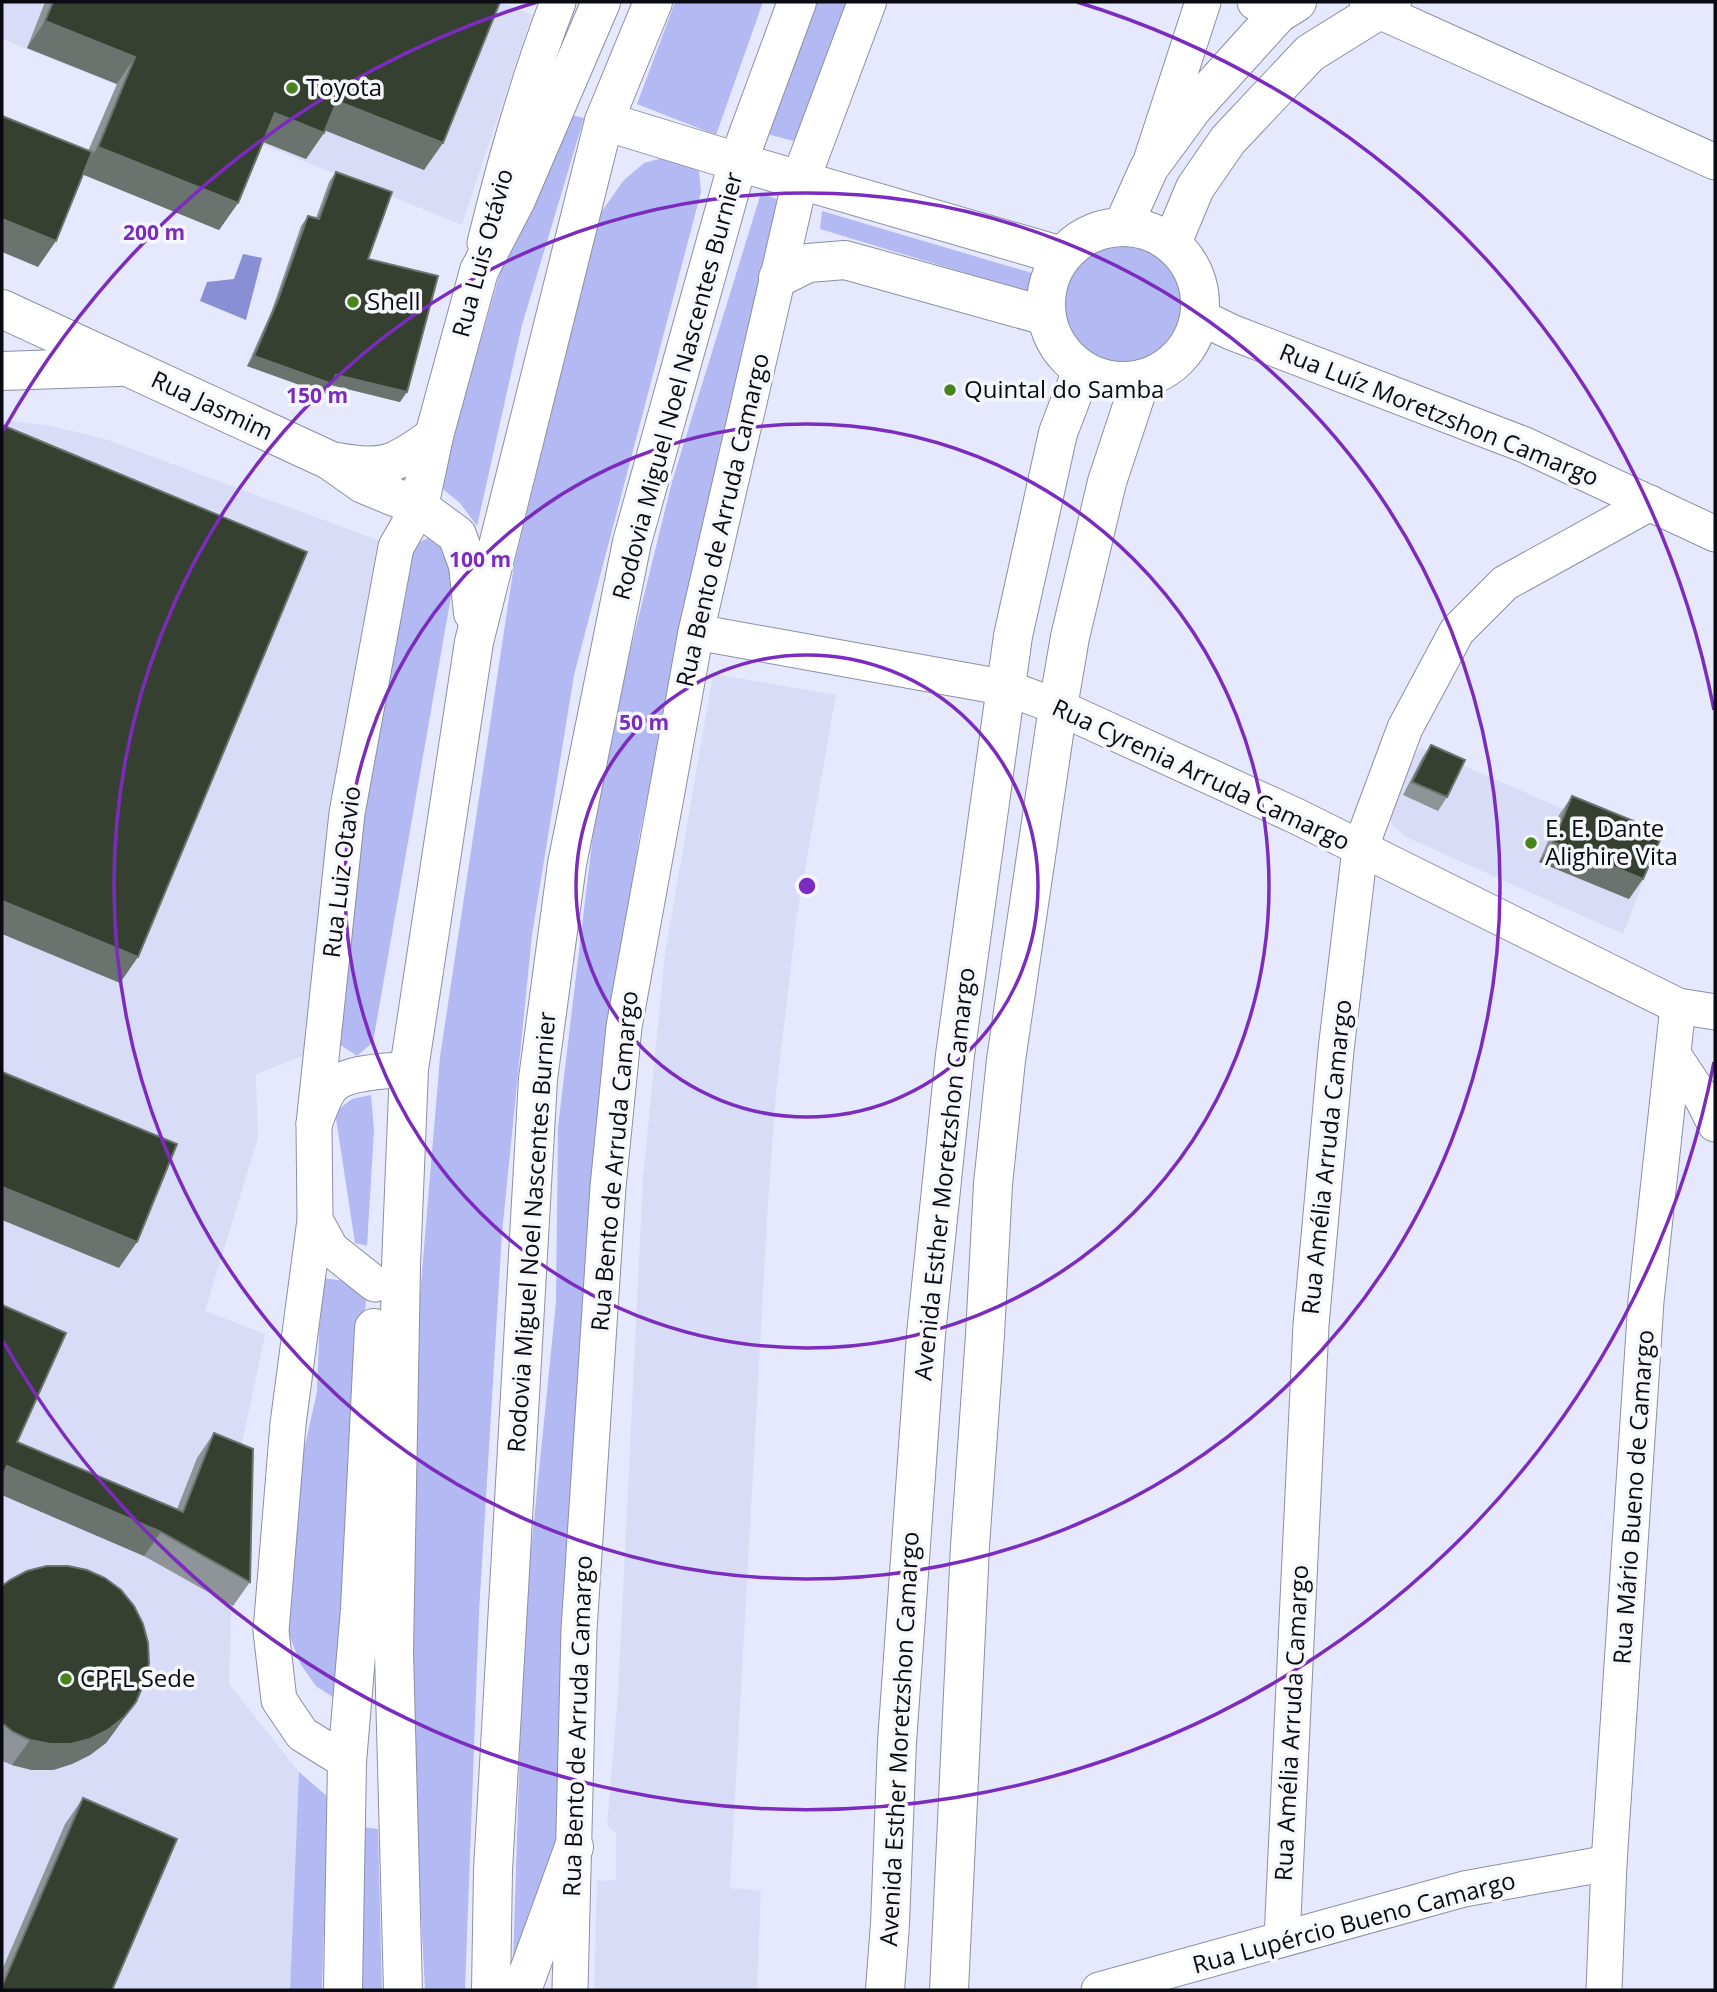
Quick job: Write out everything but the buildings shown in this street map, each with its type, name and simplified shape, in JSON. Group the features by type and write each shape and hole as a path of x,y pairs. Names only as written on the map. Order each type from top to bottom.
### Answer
{"main road":[{"path":"478,271 516,200 601,2"},
{"path":"343,1990 347,1762 388,1274 409,1069 474,642 604,121 653,2"},
{"path":"777,55 790,2"},
{"name":"Rodovia Miguel Noel Nascentes Burnier","path":"491,1990 496,1829 538,1079 565,877 632,542 738,162 797,2"},
{"path":"800,181 867,2"},
{"path":"1172,243 1195,188 1228,140 1310,53 1379,5"},
{"path":"1123,226 1149,168 1193,108 1277,6"},
{"path":"604,121 800,181 1062,256"},
{"path":"1123,226 1149,230 1172,243 1190,264 1200,289 1200,317 1193,339 1180,357 1162,371 1141,379 1121,382 1082,370 1065,356 1053,337 1046,316 1047,284 1062,256 1079,240 1100,229 1123,226"},
{"path":"778,278 808,262 845,260 1046,316"},
{"name":"Rua Luis Otávio","path":"419,507 434,436 478,271"},
{"name":"Rua Jasmim","path":"2,309 329,460 363,484 419,507 457,535 468,565 474,642"},
{"path":"2,371 128,367"},
{"name":"Avenida Esther Moretzshon Camargo","path":"885,1990 897,1742 925,1348 955,1055 1013,636 1058,433 1082,370"},
{"name":"Avenida Esther Moretzshon Camargo","path":"949,1990 970,1546 993,1184 1006,1060 1070,638 1107,482 1141,379"},
{"path":"329,460 373,466 392,463 406,457 434,436"},
{"path":"388,1274 394,1653 404,1990"},
{"path":"522,1990 574,1847"}],"street":[{"name":"Rua Luis Otávio","path":"478,271 498,188 541,47 558,2"},
{"path":"1149,168 1203,2"},
{"path":"1379,5 1715,162"},
{"name":"Rua Bento de Arruda Camargo","path":"570,1990 579,1630 607,1200 624,1027 696,632 800,181"},
{"name":"Rua Luíz Moretzshon Camargo","path":"1200,317 1231,332 1525,445 1715,534"},
{"path":"2,329 45,331"},
{"name":"Rua Amélia Arruda Camargo","path":"1282,1939 1311,1325 1336,1050 1360,849 1405,728 1457,631 1505,583 1650,503"},
{"name":"Rua Luiz Otavio","path":"347,1762 302,1734 279,1700 271,1631 288,1424 315,1220 314,1124 347,813 396,547 419,507"},
{"name":"Rua Cyrenia Arruda Camargo","path":"696,632 1007,688 1058,708 1296,816 1678,1006 1715,1012"},
{"name":"Rua Mário Bueno de Camargo","path":"1604,1990 1609,1863 1646,1301 1678,1006"},
{"path":"1674,1056 1702,1098 1715,1124"},
{"path":"314,1124 330,1088 341,1080 369,1073 409,1069"},
{"path":"315,1220 331,1249 388,1274"},
{"name":"Rua Lupércio Bueno Camargo","path":"1100,1990 1464,1889 1609,1863"}],"shaded area":[{"name":"Toyota","path":"2,2 500,2 532,15 462,225 2,39"},
{"path":"675,2 763,2 716,135 637,104"},
{"path":"814,2 846,2 801,143 767,134"},
{"path":"562,113 584,118 522,325 477,526 460,503 439,486 514,224"},
{"path":"670,156 699,171 701,192 574,675 532,935 502,1233 479,1613 465,1990 425,1990 411,1608 416,1343 440,1057 514,565 600,214 623,181 644,163"},
{"path":"761,193 779,200 714,483 640,832 603,1073 559,1837 513,1962 524,1620 556,1302 558,1127 593,834 628,660 672,482"},
{"path":"822,211 1042,276 1038,295 820,229"},
{"path":"1124,241 1147,246 1167,259 1180,279 1185,302 1180,325 1167,345 1147,358 1124,363 1101,358 1081,345 1068,325 1063,302 1068,279 1081,259 1101,246"},
{"path":"243,254 262,258 246,320 200,301 207,282 234,279"},
{"path":"2,420 46,425 105,439 383,542 311,1053 256,1074 258,1138 205,1311 265,1334 236,1473 229,1684 299,1772 290,1990 2,1990"},
{"path":"430,537 448,547 454,579 373,1042 357,1056 332,1039 396,592 416,544"},
{"path":"713,674 836,695 797,915 776,1094 768,1204 730,1888 761,1891 757,1990 594,1990 597,1881 616,1880 616,1833 607,1826 618,1695 643,1178 665,953"},
{"name":"E. E. Dante Alighire Vita","path":"1420,747 1656,849 1623,934 1406,837 1393,826 1389,817 1397,786"},
{"path":"371,1095 374,1130 367,1246 355,1243 335,1112 352,1099"},
{"path":"321,1278 347,1281 366,1300 351,1480 340,1702 316,1686 301,1665 284,1622 293,1499 317,1392"},
{"path":"299,1772 328,1797 322,1990 290,1990"},
{"path":"363,1827 378,1829 382,1990 356,1990"}],"place":[{"name":"Toyota","path":"292,88"},
{"name":"Shell","path":"353,302"},
{"name":"Quintal do Samba","path":"950,390"},
{"name":"E. E. Dante Alighire Vita","path":"1531,843"},
{"name":"CPFL Sede","path":"66,1679"}]}
